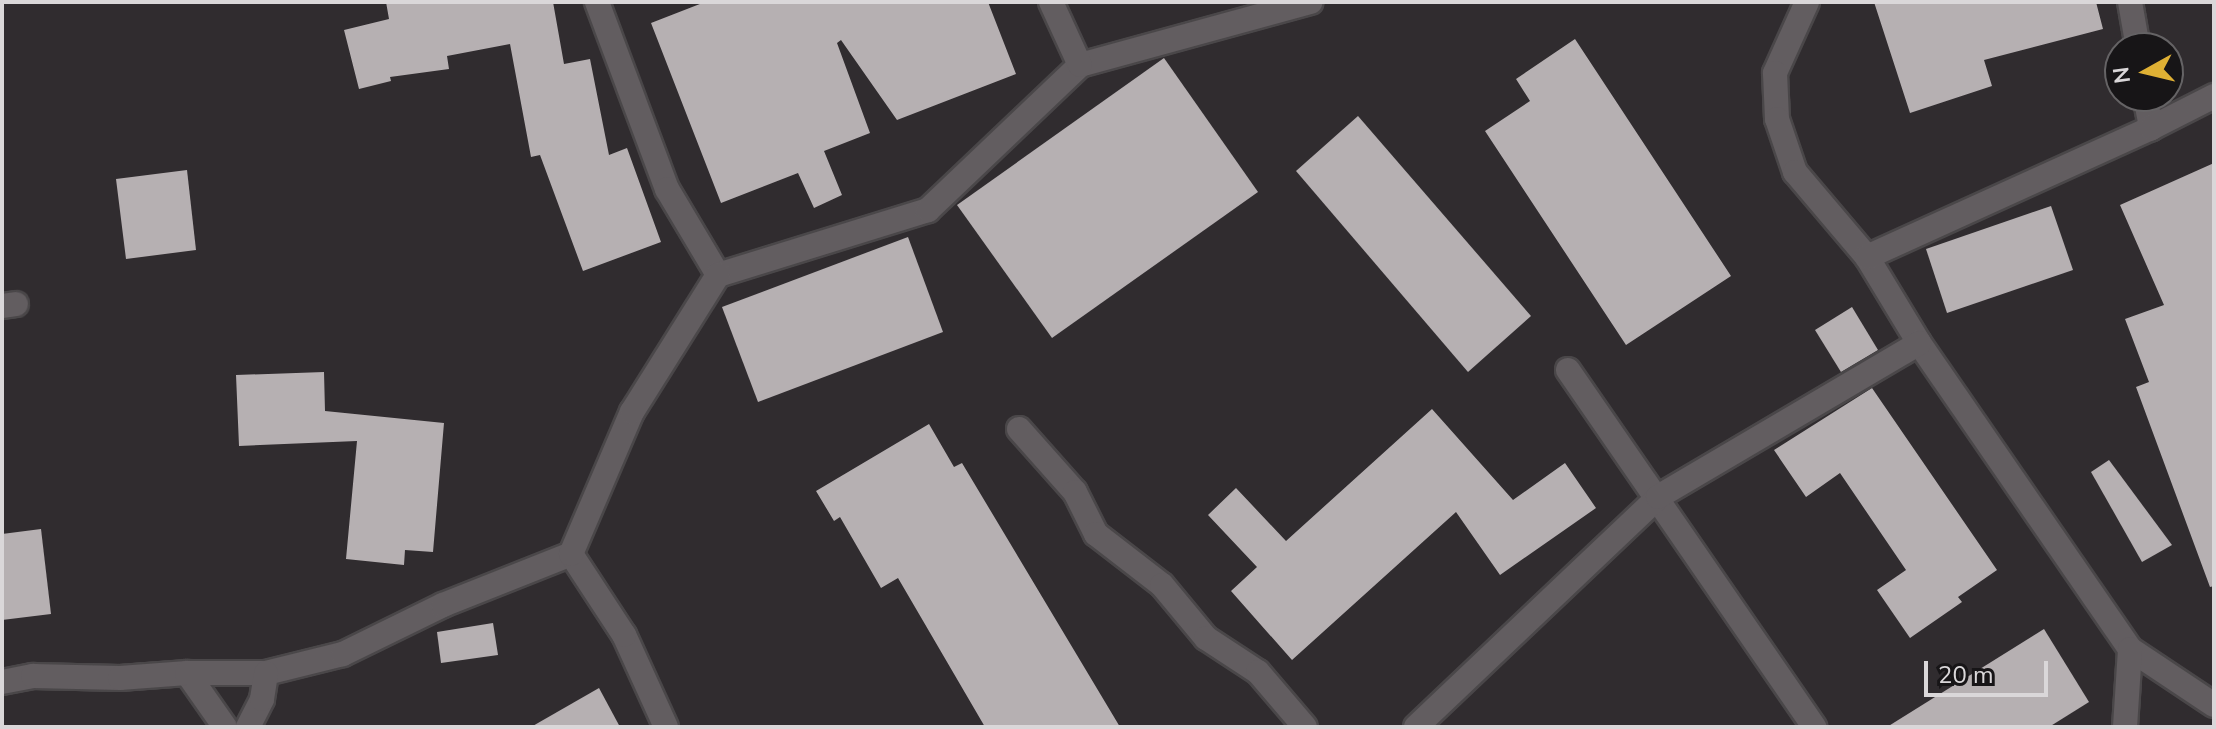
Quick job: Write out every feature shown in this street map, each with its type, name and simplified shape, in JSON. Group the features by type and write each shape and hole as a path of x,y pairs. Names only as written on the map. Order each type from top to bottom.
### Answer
{"street":[{"path":"597,2 667,189 718,275"},
{"path":"1051,2 1080,65"},
{"path":"2,682 33,676 120,678 187,673 266,673 343,654 443,605 571,554 632,412 718,275 928,210 1080,65 1311,2"},
{"path":"1807,2 1775,73 1777,119 1795,172 1867,257 1919,343 2130,649 2214,705"},
{"path":"2130,2 2135,32"},
{"path":"1867,257 2151,128 2214,96"},
{"path":"2148,112 2151,128"},
{"path":"1416,727 1658,497 1919,343"},
{"path":"1568,370 1814,727"},
{"path":"1019,429 1075,492 1096,534 1162,585 1206,638 1258,672 1305,727"},
{"path":"571,554 624,635 666,727"},
{"path":"2125,727 2130,649"},
{"path":"187,673 225,727"},
{"path":"248,727 262,699 266,673"}],"building":[{"path":"386,2 553,2 564,64 590,59 609,155 627,148 661,242 583,271 540,155 531,157 510,44 447,56 449,69 390,77 391,81 359,89 344,30 389,19"},
{"path":"705,2 988,2 1016,74 897,120 841,40 837,43 870,133 824,151 842,195 814,208 798,173 721,203 651,23"},
{"path":"1874,2 2096,2 2103,29 1984,60 1992,86 1910,113"},
{"path":"1575,39 1731,276 1626,345 1485,131 1530,101 1516,79"},
{"path":"1164,58 1258,192 1052,338 957,205"},
{"path":"1358,116 1531,316 1468,372 1296,171"},
{"path":"2214,163 2214,586 2210,587 2136,387 2149,382 2125,319 2164,305 2120,205"},
{"path":"187,170 196,250 126,259 116,179"},
{"path":"2051,206 2073,270 1947,313 1926,249"},
{"path":"908,237 943,332 758,402 722,307"},
{"path":"1852,307 1878,350 1841,372 1815,330"},
{"path":"324,372 325,411 444,423 433,552 405,550 404,565 346,559 357,441 239,446 236,375"},
{"path":"1872,388 1997,570 1958,597 1962,602 1910,638 1877,590 1906,570 1840,473 1806,497 1774,450"},
{"path":"1432,409 1513,500 1565,463 1596,508 1500,575 1456,512 1292,660 1231,591 1257,567 1208,515 1236,488 1286,541"},
{"path":"929,424 954,467 962,463 1120,727 985,727 898,578 881,588 840,517 834,521 816,491"},
{"path":"2109,460 2172,545 2142,562 2091,472"},
{"path":"41,529 51,614 2,620 2,534"},
{"path":"493,623 498,655 441,663 437,632"},
{"path":"2044,629 2089,702 2049,727 1887,727"},
{"path":"599,688 620,727 531,727"}]}
